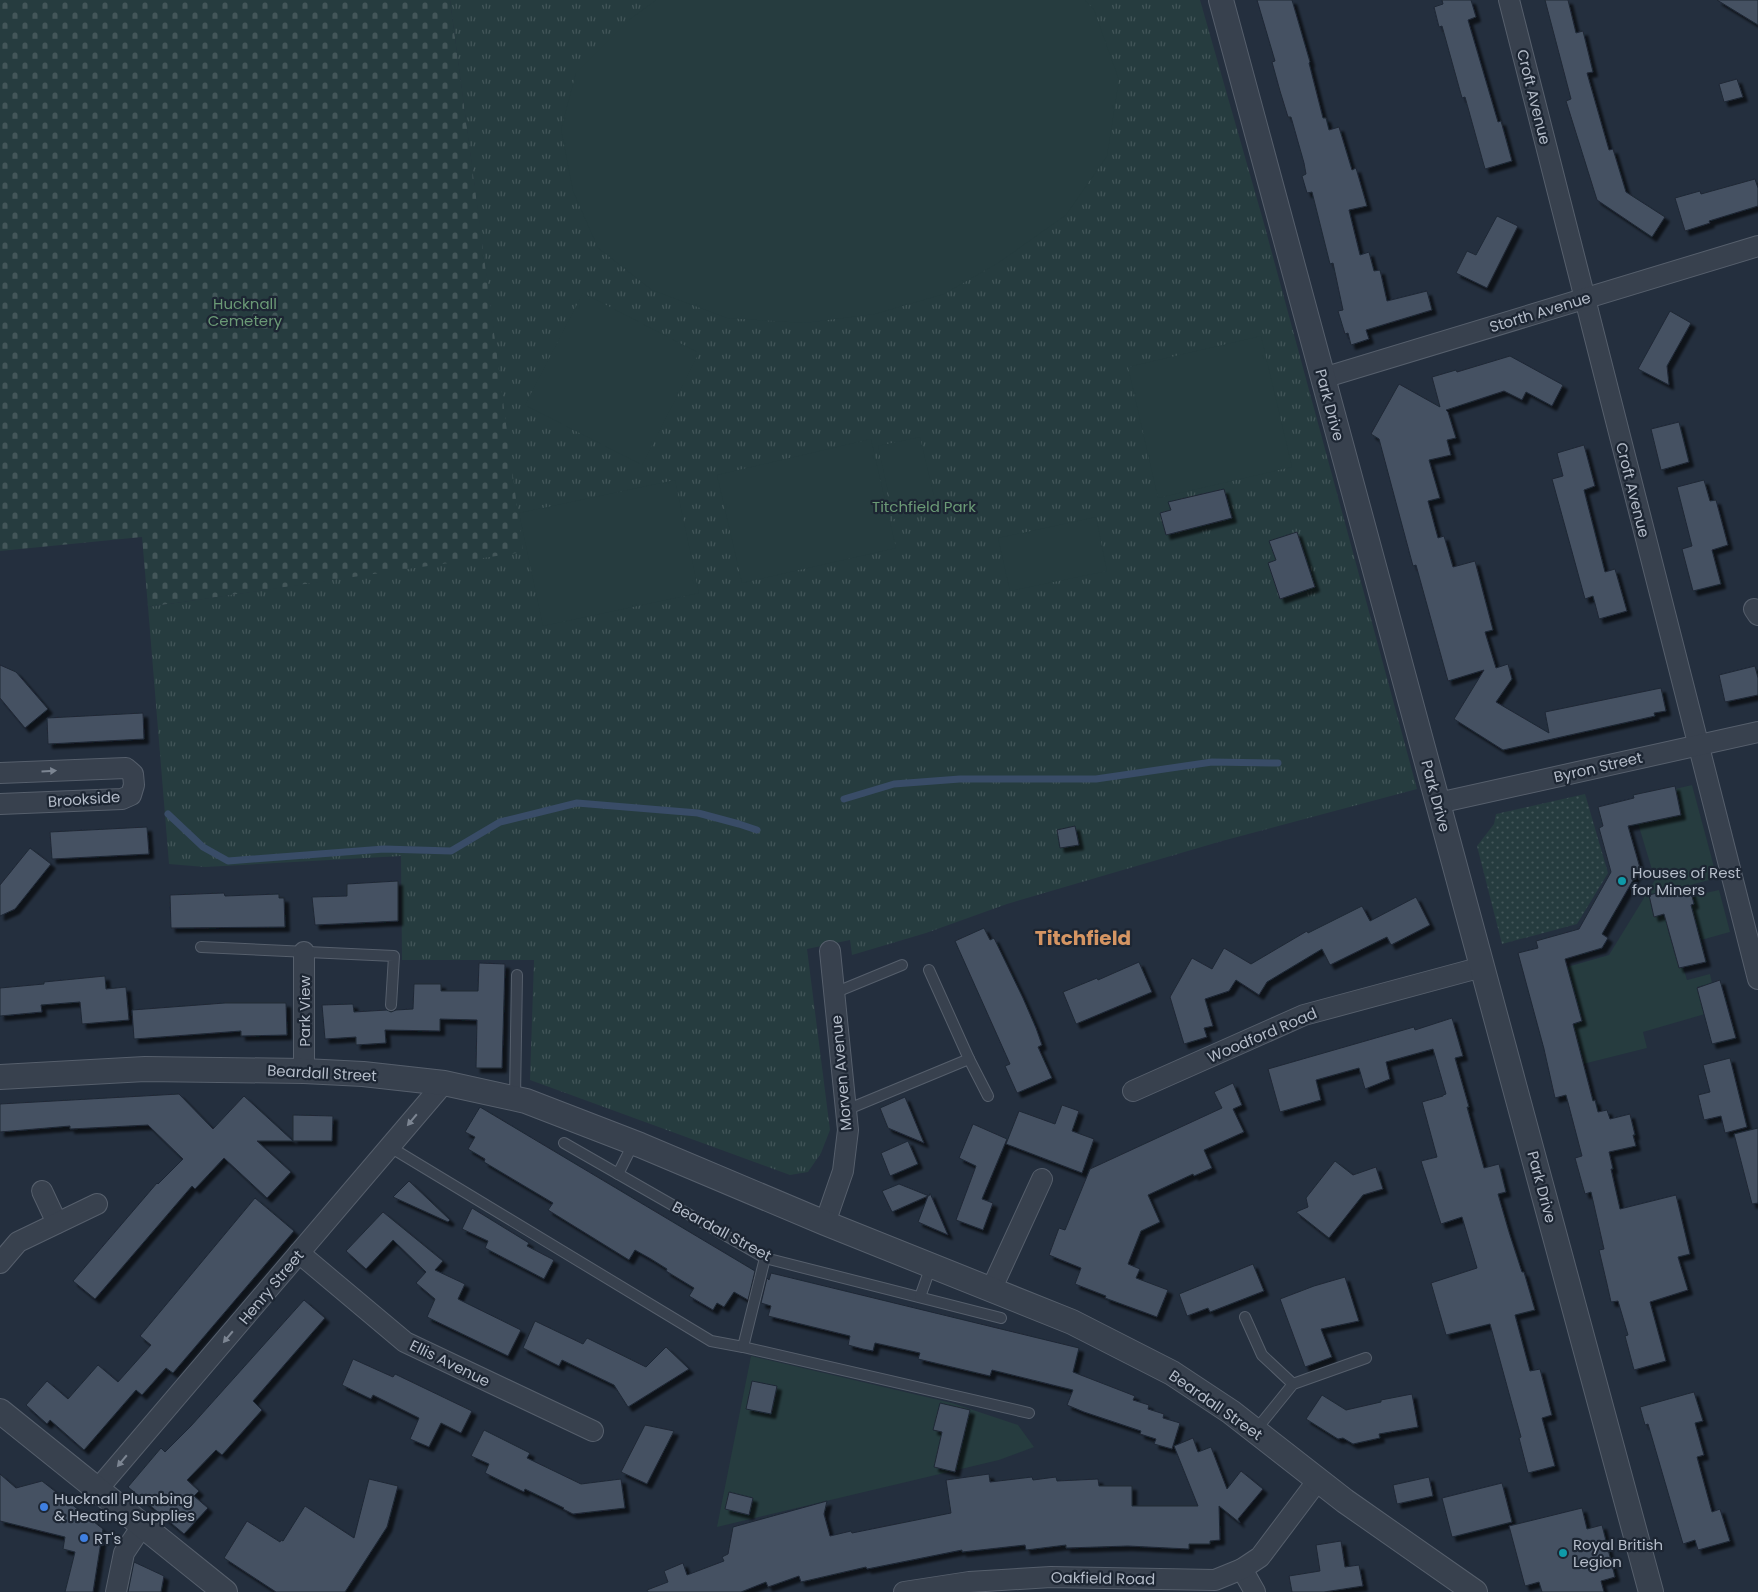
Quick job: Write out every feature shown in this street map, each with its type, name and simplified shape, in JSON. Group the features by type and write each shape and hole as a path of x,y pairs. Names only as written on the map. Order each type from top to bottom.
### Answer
{"street":[{"name":"Park Drive","path":"1221,0 1651,1592"},
{"name":"Croft Avenue","path":"1509,0 1758,979"},
{"name":"Storth Avenue","path":"1323,378 1758,246"},
{"name":"Byron Street","path":"1438,803 1758,732"},
{"name":"Brookside","path":"0,773 126,768 133,774 134,785 131,795 122,799 0,804"},
{"name":"Morven Avenue","path":"825,1223 843,1170 848,1130 830,951"},
{"name":"Park View","path":"304,952 304,1071"},
{"name":"Woodford Road","path":"1133,1091 1304,1015 1482,967"},
{"name":"Beardall Street","path":"0,1077 145,1069 304,1071 363,1074 444,1083 515,1098 634,1142 825,1223 1072,1322 1172,1373 1232,1412 1318,1480 1474,1592"},
{"name":"Henry Street","path":"97,1490 444,1083"},
{"path":"992,1290 1042,1179"},
{"path":"42,1191 57,1223"},
{"path":"0,1263 18,1242 97,1204"},
{"name":"Ellis Avenue","path":"299,1254 405,1342 593,1431"},
{"path":"0,1411 226,1592"},
{"name":"Oakfield Road","path":"905,1592 969,1582 1051,1577 1215,1580 1242,1569 1260,1557 1318,1480"},
{"path":"116,1592 124,1553 142,1526"},
{"path":"1242,1569 1255,1592"}],"lane":[{"path":"201,947 394,956 391,1005"},
{"path":"834,993 902,965"},
{"path":"929,970 968,1059 988,1096"},
{"path":"515,1098 517,975"},
{"path":"846,1110 968,1059"},
{"path":"618,1174 634,1142"},
{"name":"Beardall Street","path":"564,1143 765,1258 1000,1318"},
{"path":"390,1146 711,1340 1029,1413"},
{"path":"743,1347 765,1258"},
{"path":"920,1297 931,1266"},
{"path":"1245,1317 1262,1355 1293,1384"},
{"path":"1255,1431 1293,1384 1366,1358"}],"green space":[{"name":"Hucknall Cemetery","path":"0,0 450,0 524,553 148,607 142,537 0,551"},
{"name":"Titchfield Park","path":"450,0 1200,0 1263,220 1417,789 1222,841 1007,904 926,933 852,955 850,940 807,949 830,1130 821,1153 808,1172 790,1175 530,1080 534,960 402,960 401,856 205,867 169,864 148,607 523,552"},
{"path":"656,0 1085,0 1094,10 1119,80 1107,156 1066,215 998,263 944,294 875,314 804,323 727,318 652,290 598,248 573,191 561,129 576,73 629,20"},
{"path":"583,293 699,353 642,465 525,405"},
{"path":"1261,336 1292,467 1158,498 1128,367"},
{"path":"920,437 937,509 894,519 878,446"},
{"path":"871,439 896,548 742,583 717,475"},
{"path":"675,480 699,593 543,626 519,513"},
{"path":"1096,517 1107,571 1010,591 998,538"},
{"path":"1692,785 1717,878 1649,896 1654,917 1670,913 1670,910 1694,904 1692,896 1719,890 1730,932 1701,940 1695,919 1667,927 1679,968 1683,967 1687,980 1710,974 1712,983 1697,987 1705,1014 1643,1032 1647,1048 1583,1064 1549,1031 1582,1021 1567,967 1609,955 1655,880 1638,823 1681,815 1675,789"},
{"path":"1585,794 1608,873 1577,924 1502,944 1477,846 1494,824 1496,814"},
{"path":"751,1356 952,1403 1018,1425 1034,1447 999,1460 717,1527"}],"building":[{"path":"1257,0 1292,0 1310,62 1323,118 1326,118 1329,130 1339,127 1352,170 1356,168 1367,206 1349,210 1360,255 1369,252 1374,271 1380,270 1387,301 1427,291 1432,310 1366,330 1369,339 1351,345 1348,333 1345,334 1338,311 1343,310 1333,263 1330,264 1312,192 1307,193 1302,176 1306,174 1304,163 1291,117 1288,117 1280,91 1272,62 1275,61"},
{"path":"1442,0 1471,0 1476,17 1468,20 1498,122 1501,121 1512,161 1485,169 1465,97 1462,98 1442,26 1439,27 1434,7 1443,4"},
{"path":"1545,0 1568,0 1576,33 1583,31 1593,72 1587,73 1609,150 1613,149 1626,192 1665,217 1652,237 1597,200 1566,101 1571,99"},
{"path":"1717,0 1758,0 1758,25"},
{"path":"1737,79 1743,97 1724,102 1719,84"},
{"path":"1755,179 1758,188 1758,206 1709,221 1710,223 1685,231 1675,198 1700,191 1701,194"},
{"path":"1497,216 1518,226 1487,288 1456,273 1467,251 1476,255"},
{"path":"1670,311 1691,323 1667,366 1669,385 1638,369"},
{"path":"1510,356 1563,385 1552,406 1526,392 1522,400 1504,391 1446,410 1456,438 1447,440 1451,455 1429,460 1440,498 1428,501 1438,538 1444,536 1453,567 1475,561 1493,630 1485,632 1496,668 1508,664 1512,679 1496,702 1549,733 1545,712 1661,688 1666,711 1654,713 1655,716 1503,750 1454,719 1484,670 1448,681 1416,565 1413,566 1379,439 1371,434 1399,384 1440,407 1432,377 1456,370 1457,372"},
{"path":"1679,422 1689,462 1661,470 1651,429"},
{"path":"1584,445 1595,486 1584,490 1605,572 1615,569 1627,611 1599,619 1593,596 1585,599 1552,479 1563,476 1557,453"},
{"path":"1704,480 1710,501 1716,500 1728,545 1712,550 1721,584 1693,591 1682,549 1692,546 1677,487"},
{"path":"1224,489 1232,518 1166,535 1160,513 1171,510 1168,502"},
{"path":"1297,532 1315,587 1280,599 1268,563 1276,560 1269,541"},
{"path":"0,665 16,672 48,709 25,728 0,698"},
{"path":"1755,666 1758,678 1758,695 1725,702 1719,675"},
{"path":"143,713 144,739 48,744 47,718"},
{"path":"1675,786 1681,815 1628,826 1640,868 1602,934 1608,938 1602,948 1565,959 1582,1021 1573,1024 1593,1101 1595,1100 1598,1112 1607,1110 1610,1119 1630,1114 1635,1135 1633,1135 1636,1146 1609,1152 1620,1209 1676,1195 1690,1254 1678,1257 1688,1290 1650,1302 1666,1361 1634,1370 1625,1336 1628,1335 1618,1301 1611,1302 1599,1250 1604,1249 1591,1192 1585,1194 1575,1158 1582,1156 1566,1095 1555,1098 1518,953 1538,948 1536,941 1579,929 1611,872 1599,828 1603,826 1598,807 1634,798 1633,795"},
{"path":"1075,826 1079,845 1060,848 1057,830"},
{"path":"147,827 149,854 52,859 50,832"},
{"path":"30,848 51,864 15,909 0,916 0,885"},
{"path":"398,881 398,921 315,925 312,897 347,896 347,884"},
{"path":"1689,885 1694,904 1691,905 1706,962 1679,968 1664,914 1654,917 1649,895"},
{"path":"224,893 225,896 279,894 279,898 284,898 285,927 171,928 170,895"},
{"path":"1416,897 1430,925 1391,945 1387,937 1330,965 1322,949 1267,982 1259,995 1236,980 1229,991 1205,999 1213,1026 1204,1028 1207,1037 1184,1044 1170,997 1192,958 1212,969 1224,948 1251,964 1307,931 1308,933 1362,906 1370,921"},
{"path":"984,928 990,940 994,938 1023,998 1042,1045 1038,1047 1052,1078 1017,1093 1005,1066 1010,1064 955,941"},
{"path":"1139,962 1152,992 1076,1024 1063,992 1097,978 1098,980"},
{"path":"479,963 505,964 502,1068 476,1068 477,1020 440,1019 440,1031 385,1030 386,1043 356,1045 356,1037 325,1039 322,1005 353,1004 354,1012 387,1010 391,1012 413,1009 414,984 441,984 441,991 478,991"},
{"path":"105,976 106,989 126,987 129,1020 82,1024 80,1002 41,1005 42,1012 0,1016 0,988"},
{"path":"1720,980 1736,1038 1712,1044 1697,988"},
{"path":"225,1003 286,1003 287,1035 241,1036 241,1031 134,1039 132,1010"},
{"path":"1452,1018 1463,1056 1455,1058 1484,1168 1499,1164 1506,1192 1498,1194 1535,1310 1515,1315 1530,1371 1540,1369 1552,1415 1542,1418 1555,1466 1528,1473 1519,1438 1521,1437 1490,1324 1446,1335 1431,1283 1477,1268 1462,1217 1441,1224 1421,1161 1437,1157 1422,1102 1446,1094 1433,1049 1386,1062 1390,1079 1365,1089 1359,1068 1316,1080 1321,1100 1280,1112 1268,1069 1414,1027 1415,1030"},
{"path":"1730,1058 1747,1127 1725,1133 1721,1116 1704,1120 1698,1095 1710,1092 1703,1065"},
{"path":"1233,1083 1242,1105 1233,1109 1244,1132 1204,1150 1212,1168 1194,1176 1193,1174 1148,1195 1160,1222 1141,1231 1128,1264 1140,1269 1136,1278 1168,1290 1157,1317 1105,1298 1106,1296 1075,1284 1081,1268 1049,1255 1059,1228 1065,1230 1090,1169 1222,1108 1214,1092"},
{"path":"179,1094 213,1129 244,1096 293,1141 257,1141 291,1172 267,1198 224,1158 195,1189 192,1186 95,1299 73,1281 157,1183 183,1159 148,1125 70,1129 70,1126 0,1132 0,1104"},
{"path":"905,1097 924,1143 888,1128 880,1108"},
{"path":"1062,1105 1079,1111 1072,1131 1094,1139 1082,1173 1006,1144 1019,1111 1055,1124"},
{"path":"480,1107 755,1271 748,1300 734,1292 724,1307 717,1303 713,1310 689,1296 694,1288 666,1271 667,1269 651,1259 635,1250 629,1260 548,1210 553,1203 484,1162 485,1159 468,1149 475,1137 465,1132"},
{"path":"293,1115 333,1116 332,1141 293,1141"},
{"path":"973,1124 1007,1139 982,1199 993,1203 983,1230 956,1220 976,1166 959,1158"},
{"path":"1758,1128 1758,1203 1752,1204 1734,1134"},
{"path":"908,1141 918,1164 890,1176 881,1153"},
{"path":"1335,1161 1353,1175 1376,1167 1383,1189 1363,1195 1329,1238 1296,1212 1308,1207 1306,1198"},
{"path":"409,1181 450,1220 448,1222 393,1197"},
{"path":"899,1184 929,1196 930,1193 948,1235 918,1222 928,1196 892,1212 882,1191"},
{"path":"255,1198 294,1231 173,1373 166,1368 142,1395 136,1390 84,1450 50,1420 47,1424 26,1405 47,1381 68,1399 98,1365 118,1382 151,1345 140,1336"},
{"path":"472,1208 529,1243 527,1246 554,1260 544,1279 485,1248 488,1241 462,1229"},
{"path":"383,1212 443,1261 435,1270 465,1284 458,1299 521,1330 508,1356 427,1317 435,1299 416,1283 426,1272 393,1240 366,1269 346,1251"},
{"path":"1253,1264 1264,1291 1210,1312 1208,1308 1187,1316 1179,1294"},
{"path":"771,1273 1079,1348 1073,1372 1135,1396 1133,1400 1149,1405 1148,1409 1164,1414 1163,1418 1180,1423 1172,1449 1154,1444 1156,1439 1140,1434 1141,1431 1067,1405 1073,1390 992,1370 990,1376 918,1359 920,1353 875,1343 873,1351 863,1349 848,1345 850,1336 768,1316 771,1306 761,1303 767,1278 769,1280"},
{"path":"1345,1277 1359,1321 1321,1329 1332,1357 1305,1367 1280,1299"},
{"path":"304,1300 325,1318 253,1401 262,1410 222,1455 216,1450 187,1480 199,1491 194,1496 208,1508 184,1534 128,1487 161,1448 165,1452 191,1426"},
{"path":"535,1321 583,1344 587,1338 646,1367 666,1347 689,1369 628,1407 614,1385 562,1360 559,1366 523,1348"},
{"path":"353,1359 393,1377 395,1374 472,1411 461,1433 441,1423 429,1447 410,1439 419,1418 373,1395 371,1399 342,1385"},
{"path":"752,1381 777,1386 771,1414 746,1409"},
{"path":"1694,1392 1703,1421 1695,1423 1704,1455 1697,1457 1712,1512 1720,1509 1730,1541 1698,1550 1695,1540 1683,1544 1648,1424 1645,1425 1640,1407"},
{"path":"1412,1394 1418,1427 1379,1434 1380,1438 1353,1444 1343,1438 1338,1439 1306,1419 1322,1395 1346,1410"},
{"path":"940,1403 970,1410 955,1472 934,1467 942,1432 933,1430"},
{"path":"645,1425 674,1431 647,1484 621,1472"},
{"path":"484,1430 530,1453 527,1458 581,1484 621,1479 625,1508 573,1514 525,1489 524,1492 485,1473 489,1464 471,1456"},
{"path":"1193,1438 1198,1452 1211,1447 1227,1489 1241,1471 1263,1489 1238,1519 1240,1523 1219,1506 1220,1540 1210,1541 1210,1544 1189,1544 1189,1549 1128,1546 1066,1548 1066,1545 1026,1550 1025,1545 962,1552 962,1550 867,1569 866,1567 801,1582 799,1576 768,1587 766,1582 741,1592 648,1592 647,1590 668,1582 664,1571 683,1563 687,1575 724,1561 722,1557 728,1554 733,1527 827,1501 824,1514 830,1536 951,1513 946,1480 989,1474 990,1482 1032,1477 1033,1480 1056,1477 1057,1481 1098,1479 1099,1486 1132,1486 1132,1506 1198,1506 1174,1446"},
{"path":"0,1474 16,1488 42,1481 103,1529 93,1592 65,1592 75,1552 63,1549 65,1537 0,1521"},
{"path":"1429,1477 1433,1496 1397,1504 1393,1485"},
{"path":"369,1479 398,1486 387,1527 345,1592 276,1592 224,1558 247,1521 280,1542 281,1540 283,1541 305,1506 354,1538"},
{"path":"1502,1483 1512,1522 1452,1537 1442,1498"},
{"path":"729,1492 753,1498 749,1515 725,1509"},
{"name":"Royal British Legion","path":"1582,1508 1587,1529 1602,1525 1615,1577 1601,1581 1604,1592 1542,1592 1539,1582 1525,1586 1509,1526"},
{"path":"1341,1541 1345,1567 1359,1565 1363,1586 1324,1592 1292,1592 1289,1576 1320,1571 1316,1545"},
{"path":"134,1562 164,1576 161,1592 128,1592"}],"waterway":[{"path":"844,799 894,784 960,779 1096,779 1212,762 1278,763"},
{"path":"168,814 203,847 228,861 384,849 451,851 500,822 577,803 698,813 757,830"}],"place":[{"name":"Houses of Rest for Miners","path":"1622,881"},
{"name":"Hucknall Plumbing & Heating Supplies","path":"44,1507"},
{"name":"RT's","path":"84,1538"},
{"name":"Royal British Legion","path":"1563,1553"}],"district":[{"name":"Titchfield","path":"1083,938"}]}
